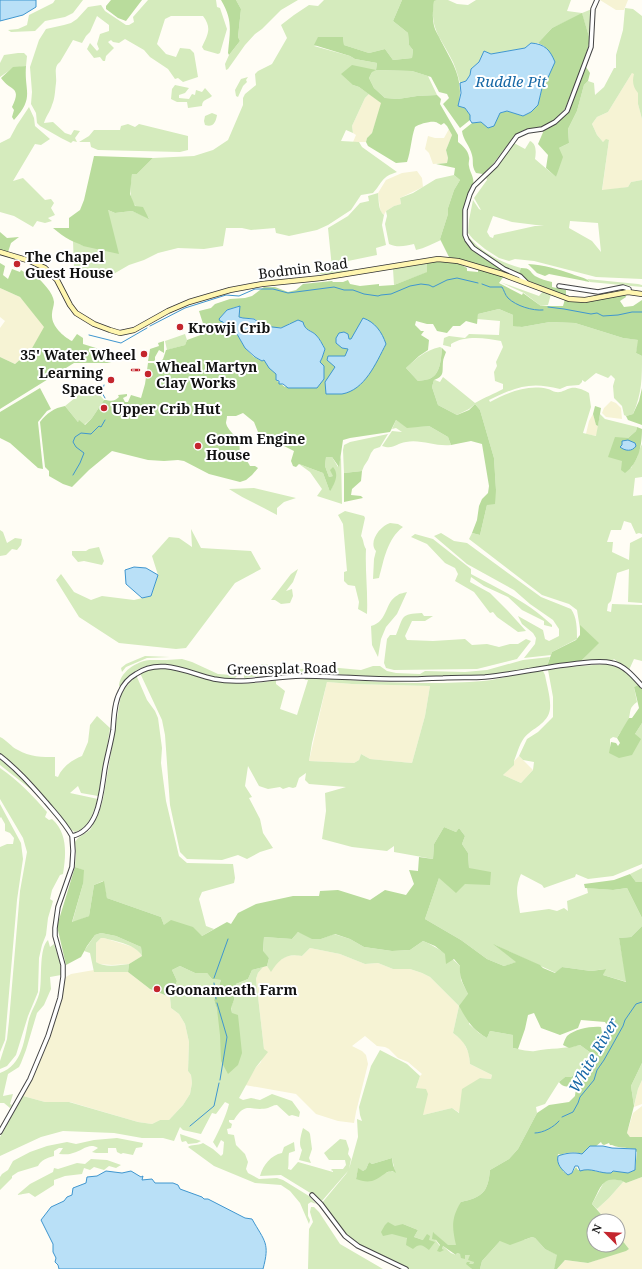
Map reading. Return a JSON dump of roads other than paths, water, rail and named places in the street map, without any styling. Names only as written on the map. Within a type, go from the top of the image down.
[{"type":"main road","name":"Bodmin Road","points":[[0,252],[30,261],[45,268],[57,280],[70,305],[76,313],[94,324],[120,333],[134,330],[168,311],[189,302],[230,290],[262,284],[321,278],[438,259],[458,261],[526,282],[559,295],[574,299],[585,300],[629,292],[642,294]]},
{"type":"street","points":[[526,282],[520,276],[504,269],[473,248],[465,235],[465,210],[474,186],[496,165],[517,136],[528,131],[542,129],[556,122],[567,111],[592,47],[594,9],[597,0]]},
{"type":"street","points":[[559,286],[598,292],[623,288],[629,289],[629,292]]},
{"type":"street","name":"Greensplat Road","points":[[72,836],[78,835],[90,825],[100,798],[105,766],[111,742],[116,702],[120,692],[126,682],[135,674],[152,666],[184,670],[215,679],[232,680],[259,680],[300,676],[360,679],[412,679],[484,677],[560,666],[606,662],[614,663],[622,667],[642,686]]},
{"type":"street","points":[[0,756],[19,772],[56,812],[72,836],[73,851],[72,867],[58,907],[55,924],[55,936],[61,956],[63,973],[60,998],[48,1036],[30,1079],[0,1132]]},
{"type":"street","points":[[312,1195],[345,1236],[354,1243],[388,1262],[406,1269]]},
{"type":"water","points":[[0,0],[36,0],[36,7],[23,15],[0,21]]},
{"type":"water","name":"Ruddle Pit","points":[[531,43],[546,48],[555,62],[542,88],[538,105],[531,112],[523,116],[507,111],[500,113],[494,126],[488,128],[481,122],[472,123],[470,120],[470,115],[465,108],[458,106],[461,93],[460,83],[466,81],[470,75],[471,69],[479,62],[484,51],[491,54],[525,48]]},
{"type":"water","points":[[240,306],[239,317],[254,319],[264,326],[281,328],[298,320],[303,322],[307,329],[316,335],[325,349],[320,362],[324,366],[324,379],[317,388],[288,388],[283,384],[279,384],[279,381],[276,380],[276,374],[269,368],[264,360],[262,361],[255,357],[245,348],[237,334],[224,326],[223,322],[219,319],[227,310]]},
{"type":"water","points":[[363,318],[378,328],[386,344],[369,375],[357,387],[342,394],[326,394],[325,382],[335,367],[327,360],[328,356],[345,356],[348,349],[342,348],[336,343],[336,338],[339,333],[344,332],[348,334],[349,339],[351,339]]},
{"type":"water","points":[[628,440],[635,443],[636,446],[633,449],[628,450],[620,447],[622,445],[622,441]]},
{"type":"water","points":[[134,567],[146,568],[158,575],[151,596],[142,598],[126,584],[125,570]]},
{"type":"water","points":[[590,1146],[636,1149],[635,1170],[628,1173],[613,1171],[611,1173],[607,1173],[588,1170],[580,1171],[578,1166],[575,1166],[572,1173],[568,1175],[559,1164],[558,1156],[570,1153],[582,1154]]},
{"type":"water","points":[[106,1171],[122,1173],[131,1171],[141,1177],[143,1176],[142,1180],[152,1179],[155,1183],[173,1183],[178,1185],[180,1189],[204,1199],[208,1199],[245,1218],[252,1219],[265,1243],[266,1253],[263,1269],[59,1269],[55,1262],[56,1258],[53,1252],[53,1244],[41,1220],[51,1207],[64,1201],[67,1197],[72,1195],[73,1188],[86,1183],[87,1177],[97,1176]]},
{"type":"waterway","points":[[150,326],[185,308],[226,295],[239,296],[255,289],[273,289],[288,293],[334,287],[378,296],[391,294],[410,286],[421,284],[433,287],[447,280],[457,278],[478,283]]},
{"type":"waterway","points":[[482,284],[490,287],[502,287],[507,297],[520,306],[530,309],[543,310]]},
{"type":"waterway","points":[[548,307],[591,314],[597,313],[603,316],[642,312]]},
{"type":"waterway","points":[[89,335],[121,343],[147,328]]},
{"type":"waterway","points":[[103,389],[104,385]]},
{"type":"waterway","points":[[95,388],[99,392]]},
{"type":"waterway","points":[[100,392],[101,391],[105,398]]},
{"type":"waterway","points":[[73,475],[84,453],[76,447],[73,442],[75,437],[81,433],[91,434],[99,426],[101,427],[105,420]]},
{"type":"waterway","points":[[214,978],[228,939]]},
{"type":"waterway","points":[[214,983],[216,999]]},
{"type":"waterway","name":"White River","points":[[562,1117],[573,1112],[580,1097],[594,1080],[597,1070],[604,1060],[625,1020],[636,1004],[642,1002]]},
{"type":"waterway","points":[[217,1003],[227,1037],[220,1080]]},
{"type":"waterway","points":[[190,1126],[214,1106],[219,1083]]},
{"type":"waterway","name":"White River","points":[[535,1133],[548,1129],[559,1121]]},
{"type":"railway","points":[[132,370],[139,370]]},
{"type":"place","name":"The Chapel Guest House","points":[[17,264]]},
{"type":"place","name":"Krowji Crib","points":[[180,327]]},
{"type":"place","name":"35' Water Wheel","points":[[144,354]]},
{"type":"place","name":"Wheal Martyn Clay Works","points":[[148,374]]},
{"type":"place","name":"Learning Space","points":[[111,380]]},
{"type":"place","name":"Upper Crib Hut","points":[[104,408]]},
{"type":"place","name":"Gomm Engine House","points":[[198,446]]},
{"type":"place","name":"Goonameath Farm","points":[[157,989]]}]
